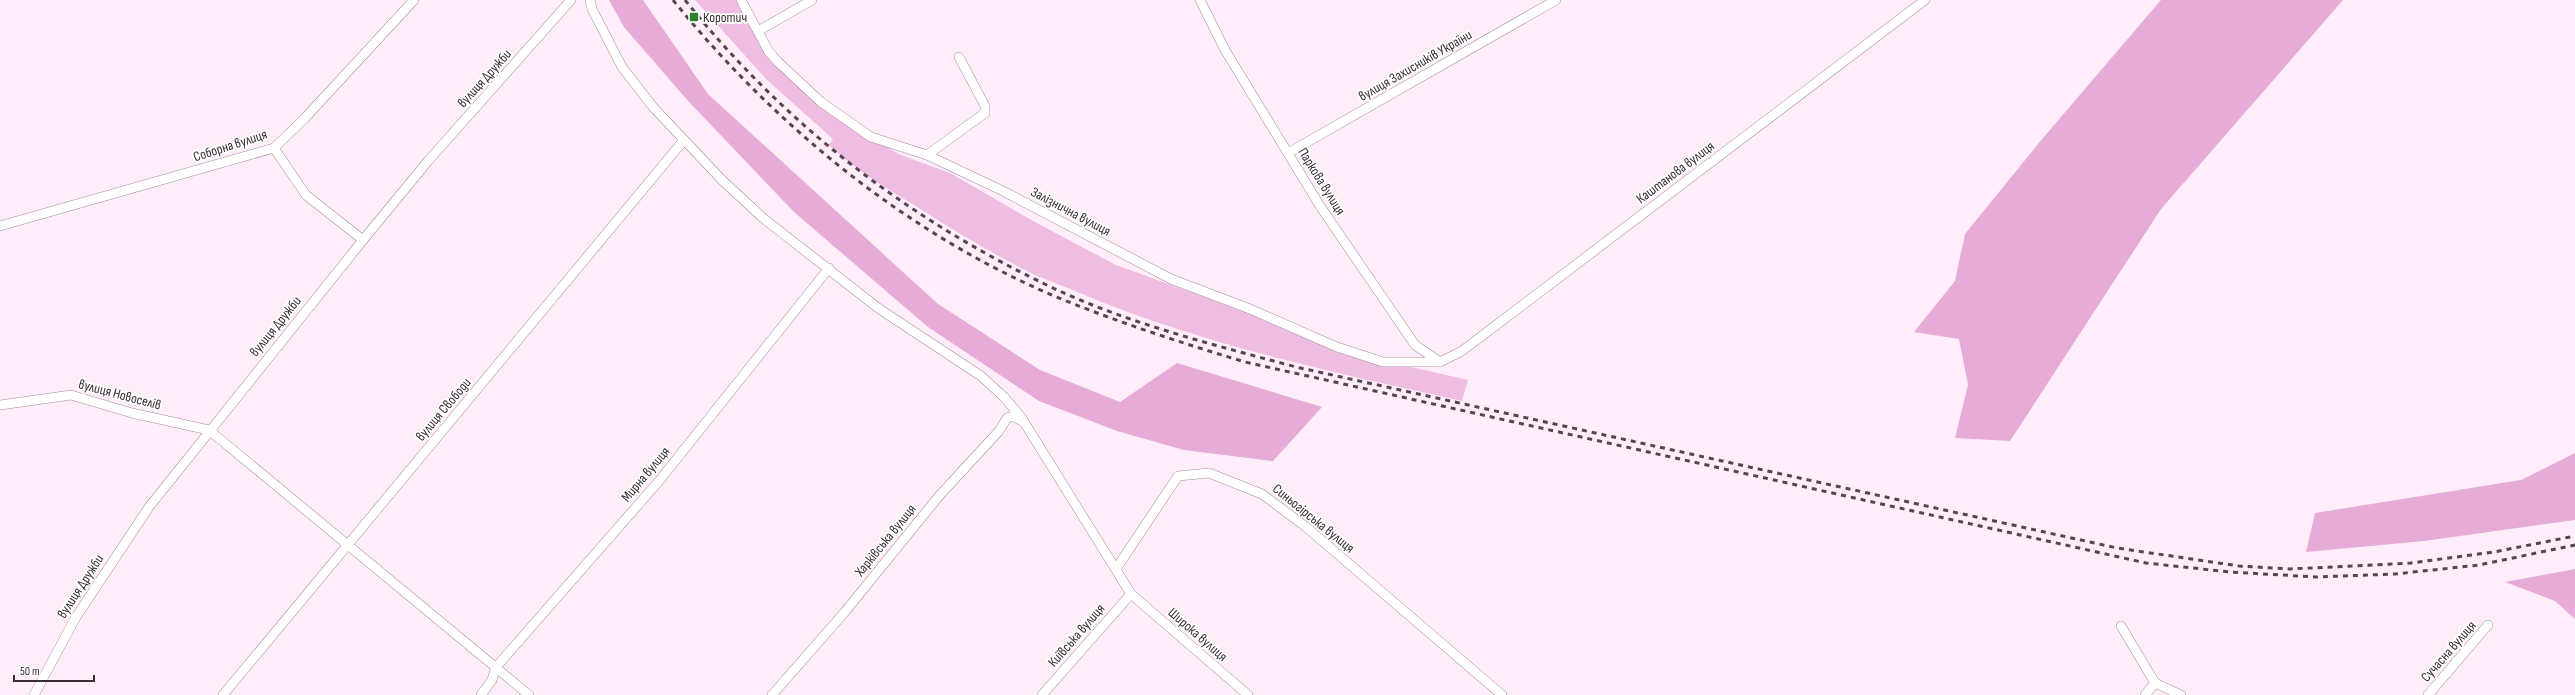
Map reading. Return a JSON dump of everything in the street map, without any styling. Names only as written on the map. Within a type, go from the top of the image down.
[{"type":"street","name":"Соборна вулиця","points":[[0,226],[274,148],[305,118],[414,0]]},
{"type":"street","name":"вулиця Дружби","points":[[34,695],[76,616],[148,507],[428,161],[571,0]]},
{"type":"street","name":"Широка вулиця","points":[[590,0],[592,9],[622,67],[652,107],[763,218],[829,268],[878,308],[981,376],[1004,397],[1025,423],[1130,594],[1248,695]]},
{"type":"street","name":"Залізнична вулиця","points":[[741,0],[769,52],[778,62],[843,119],[871,137],[927,155],[1004,191],[1171,280],[1250,309],[1337,347],[1383,362],[1440,362]]},
{"type":"street","points":[[758,31],[812,0]]},
{"type":"street","name":"Паркова вулиця","points":[[1200,0],[1225,50],[1324,212],[1415,345],[1440,362]]},
{"type":"street","name":"вулиця Захисників України","points":[[1288,153],[1556,0]]},
{"type":"street","name":"Каштанова вулиця","points":[[1440,362],[1462,351],[1925,0]]},
{"type":"street","points":[[927,155],[984,113],[985,106],[958,57]]},
{"type":"street","name":"вулиця Свободи","points":[[223,695],[684,140]]},
{"type":"street","points":[[274,148],[306,195],[363,240]]},
{"type":"street","name":"Мирна вулиця","points":[[481,695],[492,680],[496,668],[659,481],[829,268]]},
{"type":"street","name":"вулиця Новоселів","points":[[0,405],[71,395],[132,413],[209,430]]},
{"type":"street","name":"Харківська вулиця","points":[[772,695],[844,613],[939,496],[999,431],[1007,418],[1013,416],[1025,423]]},
{"type":"street","points":[[209,430],[529,695]]},
{"type":"street","name":"Синьогірська вулиця","points":[[1116,570],[1178,476],[1209,473],[1268,499],[1312,532],[1502,695]]},
{"type":"street","name":"Київська вулиця","points":[[1042,695],[1130,594]]},
{"type":"street","name":"Сучасна вулиця","points":[[2428,695],[2488,625]]},
{"type":"street","points":[[2121,626],[2155,683],[2181,695]]},
{"type":"street","points":[[2145,695],[2155,683]]},
{"type":"shaded area","points":[[609,0],[643,0],[708,94],[938,304],[1040,370],[1120,402],[1177,363],[1322,407],[1273,461],[1184,450],[1117,431],[1039,401],[928,327],[794,212],[689,102],[624,27]]},
{"type":"shaded area","points":[[695,0],[736,0],[759,38],[843,119],[898,154],[950,173],[1033,221],[1116,265],[1372,358],[1468,380],[1462,401],[1317,368],[1222,343],[1128,312],[1027,271],[987,250],[874,180],[850,163],[829,145],[833,139],[766,79]]},
{"type":"shaded area","points":[[2161,0],[2343,0],[2161,209],[2010,441],[1955,438],[1968,385],[1959,339],[1914,332],[1955,281],[1965,234],[2043,138]]},
{"type":"shaded area","points":[[2575,453],[2575,520],[2424,541],[2306,552],[2315,513],[2521,480]]},
{"type":"shaded area","points":[[2575,569],[2575,619],[2555,601],[2505,582]]},
{"type":"railway","points":[[673,0],[755,91],[800,133],[848,173],[897,209],[949,243],[1003,272],[1059,298],[1151,332],[1245,362],[2146,563],[2230,572],[2316,577],[2395,574],[2479,565],[2575,545]]},
{"type":"railway","points":[[685,0],[764,88],[807,128],[852,165],[900,200],[949,232],[1000,261],[1053,288],[1082,301],[1142,323],[1203,342],[1296,367],[2117,548],[2239,566],[2290,569],[2411,563],[2494,552],[2575,536]]},
{"type":"place","name":"Коротич","points":[[694,17]]}]
